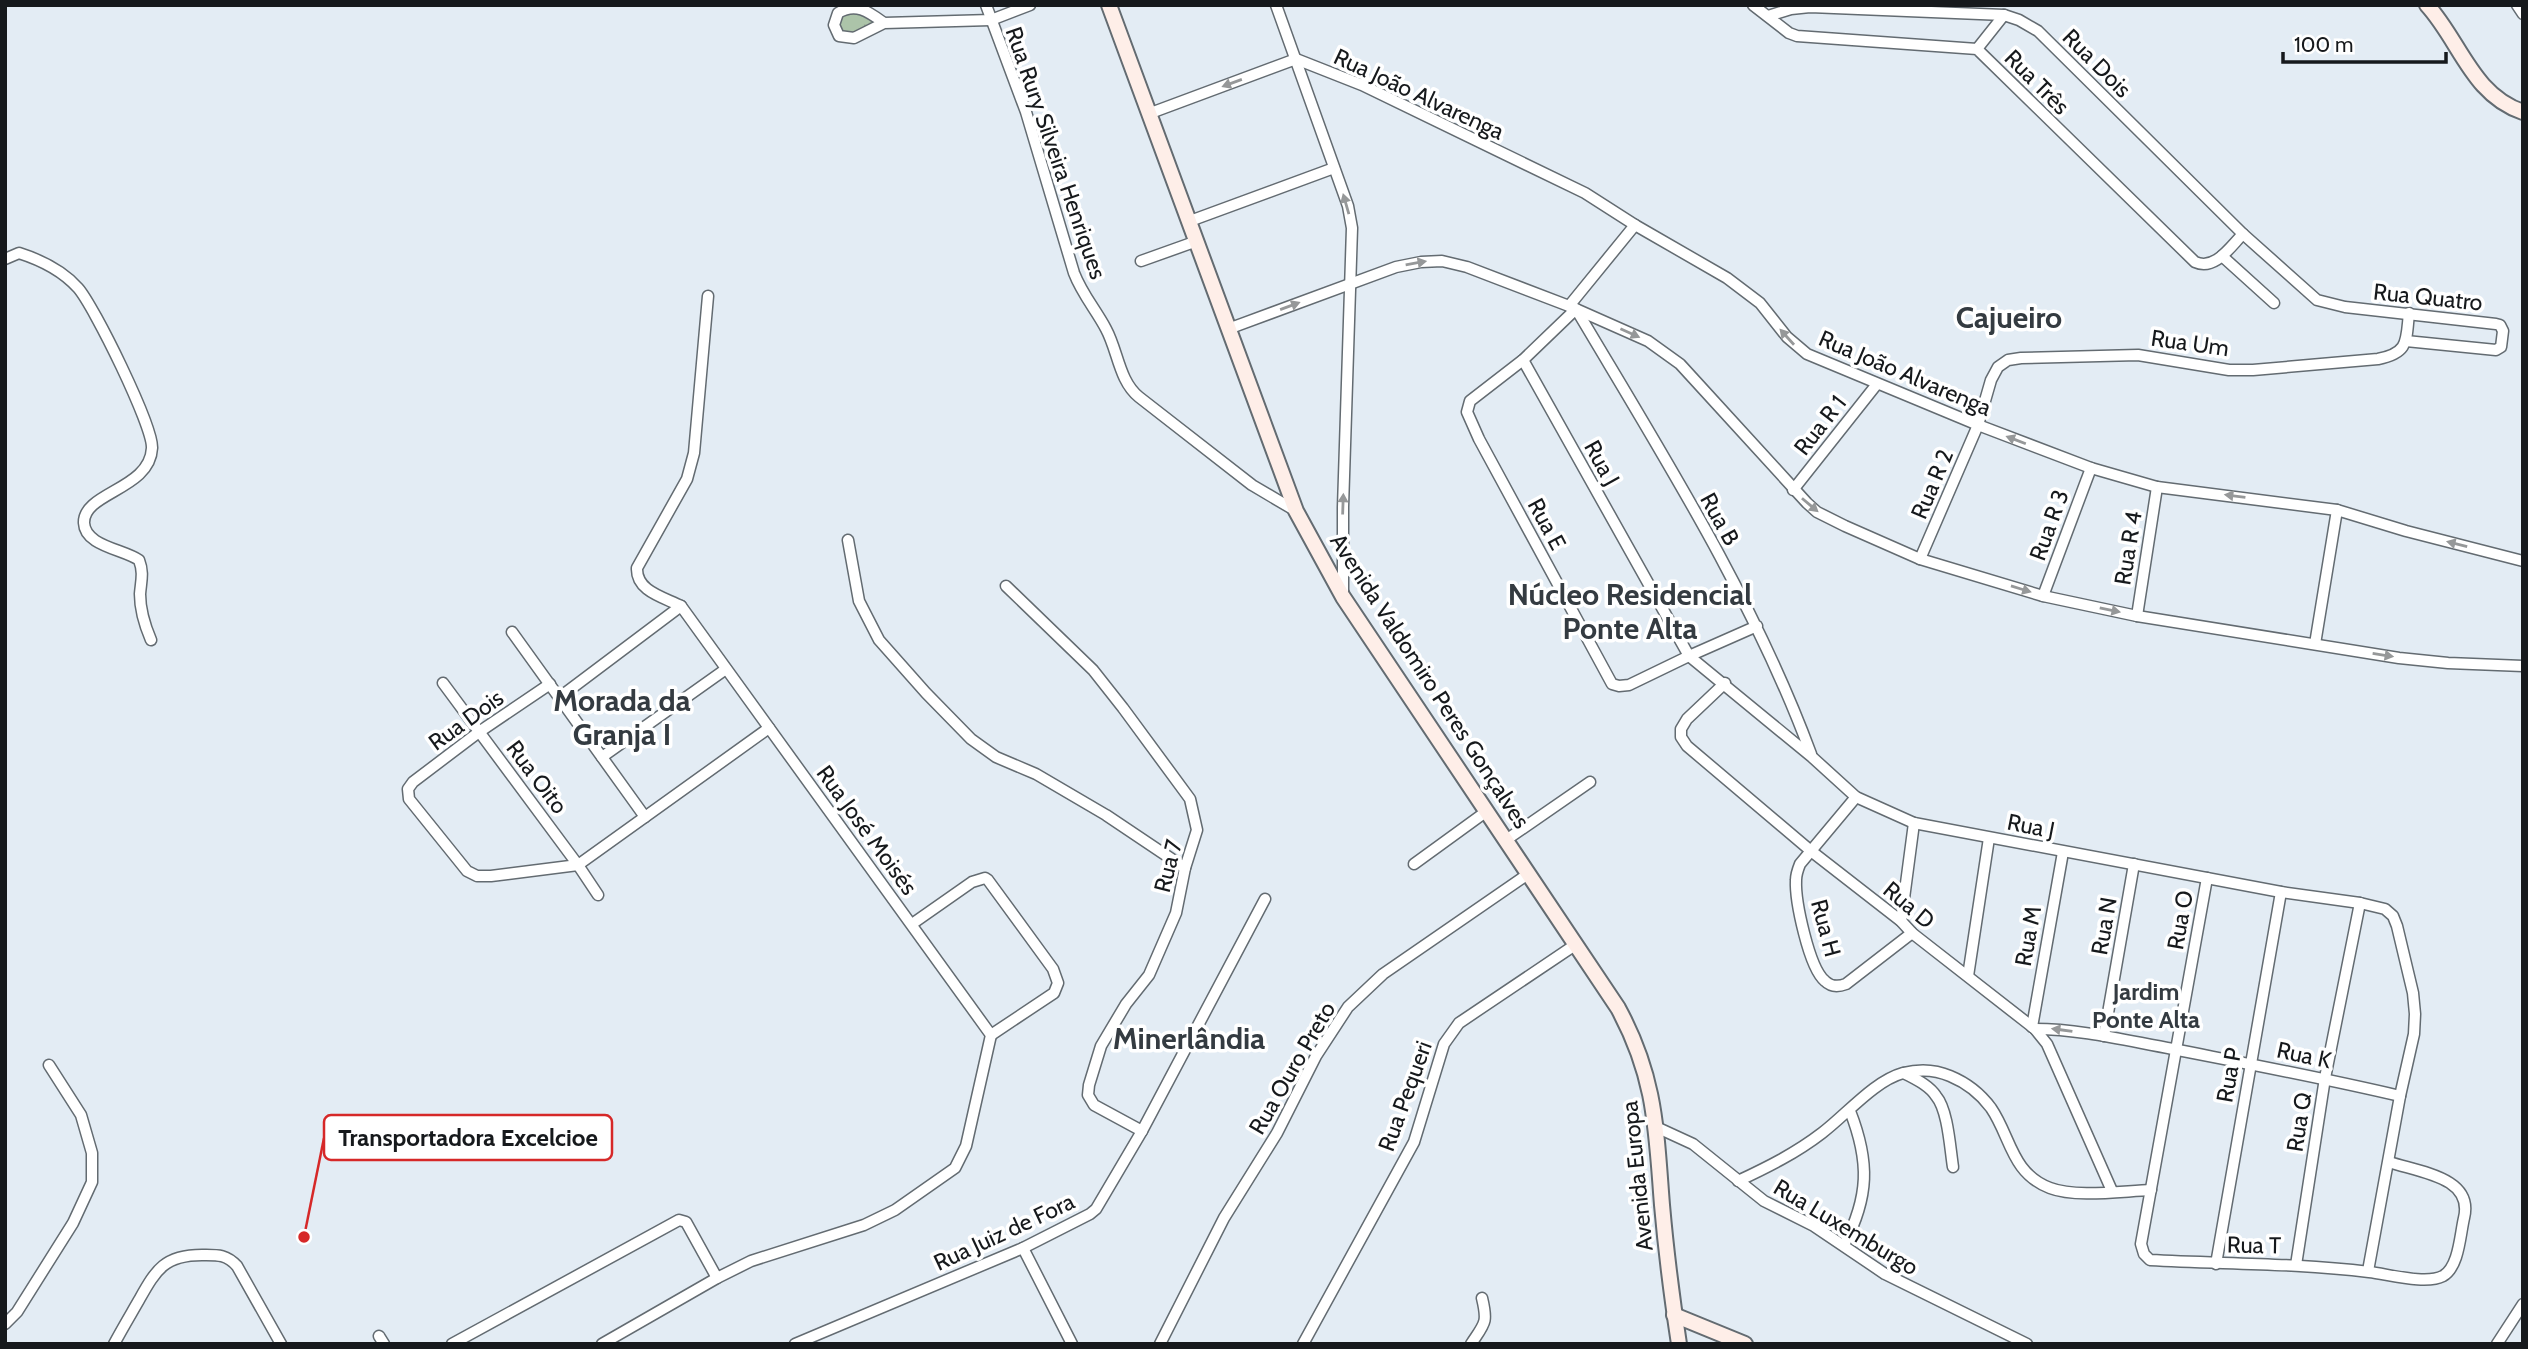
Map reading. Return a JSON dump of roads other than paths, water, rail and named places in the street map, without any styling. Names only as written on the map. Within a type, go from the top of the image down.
[{"type":"street","name":"Rua Rury Silveira Henriques","points":[[986,5],[1026,112],[1074,273],[1083,295],[1108,333],[1128,386],[1243,478],[1296,511]]},
{"type":"street","points":[[884,23],[866,10],[855,8],[838,13],[834,25],[836,33],[847,38],[858,36],[884,23],[991,20],[1030,5]]},
{"type":"street","name":"Avenida Valdomiro Peres Gonçalves","points":[[1110,5],[1296,511],[1343,597],[1618,1009]]},
{"type":"street","points":[[1276,5],[1348,206],[1352,228],[1343,597]]},
{"type":"street","name":"Rua Três","points":[[1753,5],[1788,33],[1797,36],[1977,49],[2195,262],[2209,265],[2222,256]]},
{"type":"street","points":[[2427,5],[2476,78],[2500,100],[2523,112]]},
{"type":"street","points":[[2517,5],[2523,14]]},
{"type":"street","name":"Rua Dois","points":[[1768,16],[1810,7],[2004,15],[2019,20],[2038,31],[2300,287],[2317,300],[2333,305]]},
{"type":"street","points":[[1977,49],[2004,15]]},
{"type":"street","points":[[1148,114],[1296,59]]},
{"type":"street","name":"Rua João Alvarenga","points":[[1296,59],[1362,85],[1585,193],[1727,278],[1760,303],[1787,337],[1807,354],[1877,384],[2091,468],[2157,487],[2337,510],[2523,561]]},
{"type":"street","points":[[1190,221],[1334,168]]},
{"type":"street","name":"Rua E","points":[[1635,225],[1573,308],[1523,360],[1475,396],[1470,401],[1467,412],[1609,680],[1619,687],[1629,685],[1757,626]]},
{"type":"street","points":[[2243,234],[2222,256],[2274,303]]},
{"type":"street","points":[[1141,261],[1197,241]]},
{"type":"street","points":[[5,258],[19,253],[41,260],[78,288],[94,312],[146,422],[152,449],[147,467],[135,479],[104,497],[90,509],[85,516],[84,526],[95,541],[139,560],[143,577],[140,595],[142,613],[151,640]]},
{"type":"street","points":[[1228,329],[1396,267],[1441,261],[1468,267],[1648,341],[1681,364],[1807,503],[1824,515],[1920,559],[2043,596],[2137,616],[2436,662],[2523,666]]},
{"type":"street","name":"Rua José Moisés","points":[[708,296],[694,453],[687,479],[637,568],[638,580],[641,585],[681,606],[991,1035]]},
{"type":"street","name":"Rua Quatro","points":[[2333,305],[2498,324],[2502,331],[2500,349],[2489,351],[2406,341]]},
{"type":"street","name":"Rua B","points":[[1573,308],[1663,456],[1757,626],[1791,699],[1812,757]]},
{"type":"street","points":[[2406,341],[2409,313]]},
{"type":"street","name":"Rua Um","points":[[1978,425],[1998,367],[2014,359],[2138,355],[2228,370],[2253,370],[2386,357],[2400,351],[2406,341]]},
{"type":"street","name":"Rua J","points":[[1523,360],[1689,656],[1725,683],[1856,797],[1914,823],[2281,892],[2360,903],[2385,909],[2393,916],[2413,993],[2414,1034],[2368,1272]]},
{"type":"street","name":"Rua R 1","points":[[1793,490],[1877,384]]},
{"type":"street","name":"Rua R 2","points":[[1920,559],[1978,425]]},
{"type":"street","name":"Rua R 3","points":[[2043,596],[2091,468]]},
{"type":"street","name":"Rua R 4","points":[[2137,616],[2157,487]]},
{"type":"street","points":[[2315,644],[2337,510]]},
{"type":"street","points":[[848,540],[859,601],[879,640],[971,739],[996,757],[1036,775],[1106,815],[1185,868]]},
{"type":"street","points":[[1324,563],[1343,556]]},
{"type":"street","name":"Rua 7","points":[[1006,586],[1093,670],[1190,799],[1197,831],[1185,868],[1176,913],[1149,975],[1126,1004],[1101,1046],[1088,1090],[1094,1105],[1142,1131]]},
{"type":"street","points":[[560,696],[681,606]]},
{"type":"street","points":[[512,632],[645,817]]},
{"type":"street","points":[[602,757],[726,669]]},
{"type":"street","name":"Rua Oito","points":[[443,683],[578,865],[597,895]]},
{"type":"street","name":"Rua D","points":[[1725,683],[1687,719],[1681,729],[1683,741],[1811,851],[2033,1028],[2048,1044],[2112,1191]]},
{"type":"street","name":"Rua Dois","points":[[550,684],[413,782],[408,789],[409,799],[467,871],[473,874],[491,876],[578,865]]},
{"type":"street","points":[[578,865],[769,727]]},
{"type":"street","points":[[1506,840],[1590,782]]},
{"type":"street","name":"Rua H","points":[[1856,797],[1800,864],[1796,876],[1796,890],[1807,943],[1823,980],[1834,986],[1846,984],[1912,933]]},
{"type":"street","points":[[1414,864],[1487,811]]},
{"type":"street","points":[[1901,922],[1914,823]]},
{"type":"street","points":[[1968,976],[1989,838]]},
{"type":"street","name":"Rua M","points":[[2033,1028],[2063,852]]},
{"type":"street","name":"Rua N","points":[[2104,1036],[2134,864]]},
{"type":"street","name":"Rua Ouro Preto","points":[[1160,1344],[1224,1218],[1277,1133],[1316,1056],[1348,1007],[1382,974],[1528,874]]},
{"type":"street","points":[[602,1344],[751,1261],[864,1225],[895,1210],[955,1168],[966,1146],[991,1035],[1054,993],[1058,983],[1054,969],[987,879],[981,878],[972,882],[912,924]]},
{"type":"street","name":"Rua O","points":[[2177,1050],[2207,878]]},
{"type":"street","name":"Rua P","points":[[2216,1264],[2281,892]]},
{"type":"street","name":"Rua Juiz de Fora","points":[[795,1344],[1023,1248],[1096,1209],[1142,1131],[1265,899]]},
{"type":"street","name":"Rua Q","points":[[2296,1265],[2325,1078],[2360,903]]},
{"type":"street","name":"Rua Pequeri","points":[[1303,1344],[1414,1142],[1444,1044],[1451,1032],[1469,1016],[1576,945]]},
{"type":"street","name":"Avenida Europa","points":[[1618,1009],[1644,1064],[1656,1127],[1679,1344]]},
{"type":"street","name":"Rua K","points":[[2033,1028],[2104,1036],[2325,1078],[2400,1096]]},
{"type":"street","name":"Rua T","points":[[2177,1050],[2141,1244],[2150,1261],[2296,1265],[2431,1280],[2445,1276],[2453,1266],[2467,1207],[2464,1195],[2454,1183],[2389,1162]]},
{"type":"street","points":[[5,1324],[17,1312],[73,1223],[92,1182],[92,1153],[81,1115],[49,1065]]},
{"type":"street","points":[[1738,1181],[1807,1144],[1879,1085],[1904,1073],[1923,1070],[1940,1071],[1966,1083],[1991,1109],[2019,1164],[2032,1178],[2049,1188],[2070,1192],[2151,1190]]},
{"type":"street","points":[[1904,1073],[1938,1097],[1953,1167]]},
{"type":"street","points":[[1844,1245],[1860,1210],[1864,1187],[1863,1157],[1858,1130],[1850,1111]]},
{"type":"street","name":"Rua Luxemburgo","points":[[1656,1127],[1693,1144],[1763,1201],[1802,1219],[1885,1274],[2027,1344]]},
{"type":"street","points":[[452,1344],[677,1220],[686,1222],[717,1278]]},
{"type":"street","points":[[1023,1248],[1072,1344]]},
{"type":"street","points":[[114,1344],[150,1279],[161,1266],[185,1255],[220,1255],[237,1266],[281,1344]]},
{"type":"street","points":[[1471,1344],[1484,1325],[1486,1316],[1482,1298]]},
{"type":"street","points":[[2497,1344],[2523,1304]]},
{"type":"street","points":[[1674,1315],[1745,1344]]},
{"type":"place","name":"Transportadora Excelcioe","points":[[304,1237]]},
{"type":"district","name":"Cajueiro","points":[[2009,317]]},
{"type":"district","name":"Núcleo Residencial Ponte Alta","points":[[1630,611]]},
{"type":"district","name":"Morada da Granja I","points":[[622,717]]},
{"type":"district","name":"Jardim Ponte Alta","points":[[2146,1005]]},
{"type":"district","name":"Minerlândia","points":[[1189,1038]]}]
